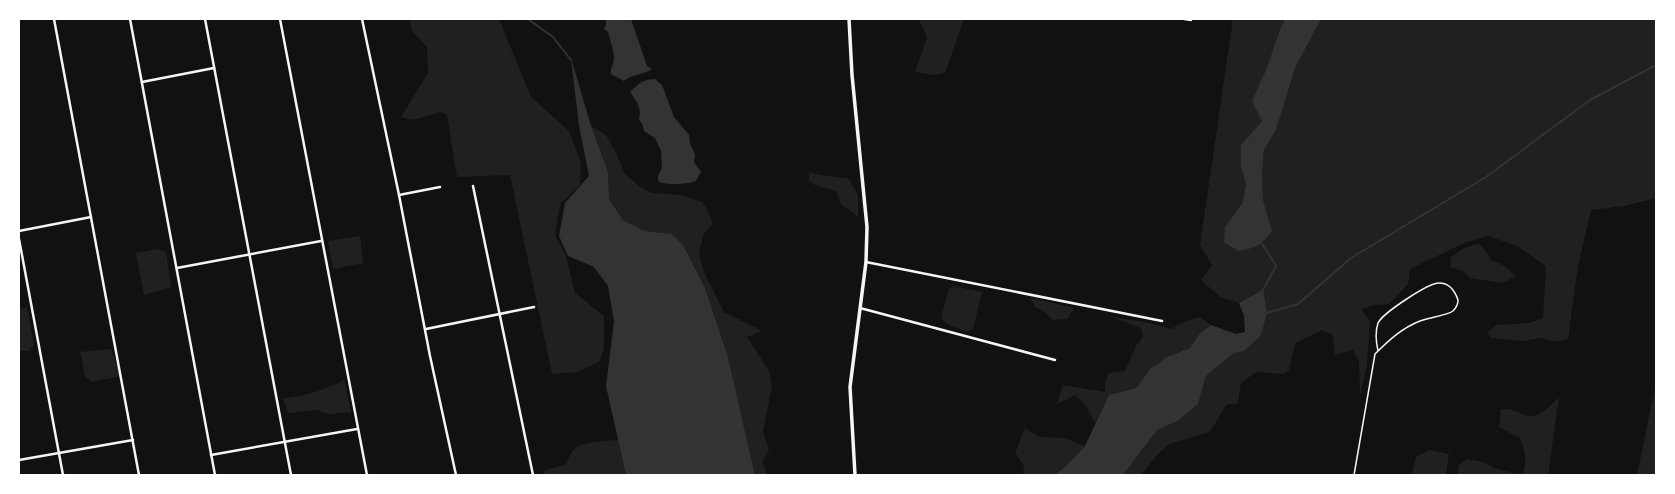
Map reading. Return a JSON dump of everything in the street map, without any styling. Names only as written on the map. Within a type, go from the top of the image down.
[{"type":"street","points":[[54,19],[139,475]]},
{"type":"street","points":[[130,19],[215,475]]},
{"type":"street","points":[[205,19],[291,475]]},
{"type":"street","points":[[280,19],[321,241],[367,475]]},
{"type":"street","points":[[362,19],[399,195],[442,415],[456,475]]},
{"type":"street","points":[[849,19],[852,75],[866,224],[866,262],[850,387],[855,475]]},
{"type":"street","points":[[1184,19],[1191,20]]},
{"type":"street","points":[[142,82],[214,68]]},
{"type":"street","points":[[473,186],[533,475]]},
{"type":"street","points":[[399,195],[440,187]]},
{"type":"street","points":[[19,231],[90,217]]},
{"type":"street","points":[[19,238],[63,475]]},
{"type":"street","points":[[176,268],[321,241]]},
{"type":"street","points":[[866,262],[1162,321]]},
{"type":"street","points":[[426,329],[534,307]]},
{"type":"street","points":[[860,308],[1055,360]]},
{"type":"street","points":[[211,456],[358,428]]},
{"type":"street","points":[[19,460],[133,440]]},
{"type":"lane","points":[[1354,475],[1375,354],[1378,351],[1394,335],[1405,328],[1421,320],[1453,311],[1458,300],[1453,288],[1439,283],[1430,286],[1390,309],[1378,323],[1376,337],[1378,351]]},
{"type":"shaded area","points":[[409,19],[499,19],[531,97],[569,131],[581,163],[580,185],[560,204],[555,235],[566,256],[575,293],[604,316],[604,349],[599,362],[578,372],[552,374],[510,175],[457,177],[447,115],[441,112],[413,120],[401,117],[428,73],[427,47],[412,31]]},
{"type":"shaded area","points":[[606,19],[631,19],[647,66],[652,69],[630,77],[624,81],[611,74],[614,55],[608,32],[604,29]]},
{"type":"shaded area","points":[[919,19],[964,19],[945,73],[934,75],[915,72],[927,38]]},
{"type":"shaded area","points":[[1233,19],[1285,19],[1266,70],[1262,121],[1241,145],[1241,167],[1246,185],[1242,204],[1237,213],[1272,231],[1263,200],[1262,175],[1264,150],[1276,130],[1295,68],[1321,19],[1656,19],[1656,198],[1624,206],[1591,210],[1578,266],[1568,339],[1559,342],[1539,338],[1523,341],[1490,338],[1488,332],[1497,325],[1529,323],[1543,318],[1546,266],[1517,246],[1488,236],[1464,243],[1410,269],[1408,284],[1389,304],[1374,305],[1362,309],[1370,322],[1367,365],[1360,395],[1359,361],[1353,350],[1335,355],[1333,335],[1322,330],[1295,343],[1289,370],[1283,374],[1256,372],[1241,383],[1238,403],[1226,405],[1210,432],[1169,444],[1157,455],[1141,475],[1123,475],[1157,430],[1178,421],[1198,404],[1206,376],[1234,353],[1244,350],[1254,296],[1239,303],[1220,297],[1201,280],[1212,265],[1200,245]]},
{"type":"shaded area","points":[[1285,19],[1321,19],[1295,68],[1276,130],[1264,150],[1262,175],[1263,200],[1272,231],[1257,246],[1238,251],[1224,242],[1225,227],[1242,204],[1246,185],[1241,167],[1241,145],[1262,121],[1252,101],[1266,70]]},
{"type":"shaded area","points":[[571,58],[591,126],[608,172],[609,199],[623,220],[645,231],[672,234],[683,245],[705,288],[728,357],[755,475],[626,475],[606,386],[614,321],[608,286],[594,267],[568,256],[559,236],[565,203],[589,176],[579,126]]},
{"type":"shaded area","points":[[655,79],[662,85],[674,117],[689,135],[690,144],[695,154],[694,162],[701,172],[696,181],[666,184],[658,181],[658,176],[662,168],[661,151],[655,138],[644,131],[642,123],[639,120],[640,112],[638,105],[630,92],[641,82]]},
{"type":"shaded area","points":[[591,126],[606,135],[625,174],[639,186],[652,193],[682,195],[702,202],[708,211],[713,224],[704,233],[699,252],[703,270],[724,312],[762,331],[747,337],[769,371],[772,386],[763,432],[769,449],[762,463],[768,475],[755,475],[728,357],[705,288],[683,245],[672,234],[645,231],[623,220],[609,199],[608,172]]},
{"type":"shaded area","points":[[809,173],[849,179],[858,195],[858,217],[841,204],[836,191],[815,185],[809,181]]},
{"type":"shaded area","points":[[360,236],[363,263],[333,269],[328,241]]},
{"type":"shaded area","points":[[1478,244],[1484,248],[1491,260],[1503,265],[1516,276],[1503,283],[1470,278],[1463,271],[1450,267],[1451,257],[1464,248]]},
{"type":"shaded area","points":[[158,249],[166,252],[171,287],[144,295],[136,253]]},
{"type":"shaded area","points":[[954,286],[982,292],[973,329],[967,332],[947,324],[941,318],[949,289]]},
{"type":"shaded area","points":[[1263,290],[1267,313],[1261,335],[1244,351],[1234,353],[1206,376],[1198,404],[1178,421],[1157,430],[1123,475],[1054,475],[1066,466],[1085,446],[1109,395],[1136,388],[1151,368],[1167,357],[1190,348],[1200,333],[1211,325],[1236,334],[1245,332],[1244,316],[1239,303]]},
{"type":"shaded area","points":[[1031,298],[1074,308],[1067,319],[1053,320],[1042,310],[1035,307]]},
{"type":"shaded area","points":[[27,308],[34,345],[28,351],[19,351],[19,309]]},
{"type":"shaded area","points":[[1108,316],[1149,323],[1171,329],[1184,322],[1199,317],[1211,325],[1200,333],[1190,348],[1167,357],[1151,368],[1136,388],[1109,395],[1095,423],[1086,405],[1075,395],[1057,404],[1063,385],[1105,392],[1105,383],[1109,373],[1125,371],[1136,346],[1143,337],[1141,328]]},
{"type":"shaded area","points":[[111,349],[121,376],[92,382],[84,375],[80,352]]},
{"type":"shaded area","points":[[344,380],[351,412],[329,414],[316,410],[288,413],[283,398],[290,398],[314,392]]},
{"type":"shaded area","points":[[1656,383],[1656,475],[1637,475]]},
{"type":"shaded area","points":[[1559,397],[1548,475],[1457,475],[1459,465],[1467,459],[1483,462],[1494,468],[1517,474],[1523,473],[1525,460],[1522,443],[1520,438],[1499,427],[1501,409],[1511,410],[1530,416],[1540,414]]},
{"type":"shaded area","points":[[1025,428],[1039,437],[1064,438],[1085,446],[1066,466],[1054,475],[1023,475],[1024,466],[1015,453]]},
{"type":"shaded area","points":[[618,440],[626,475],[543,475],[545,470],[565,465],[571,453],[581,445],[592,442]]},
{"type":"shaded area","points":[[1429,450],[1449,454],[1446,475],[1412,475],[1416,457]]},
{"type":"waterway","points":[[528,19],[553,37],[571,60]]},
{"type":"waterway","points":[[1265,315],[1267,313],[1298,304],[1351,258],[1486,177],[1590,100],[1656,65]]},
{"type":"waterway","points":[[1261,242],[1276,266],[1262,292]]}]
